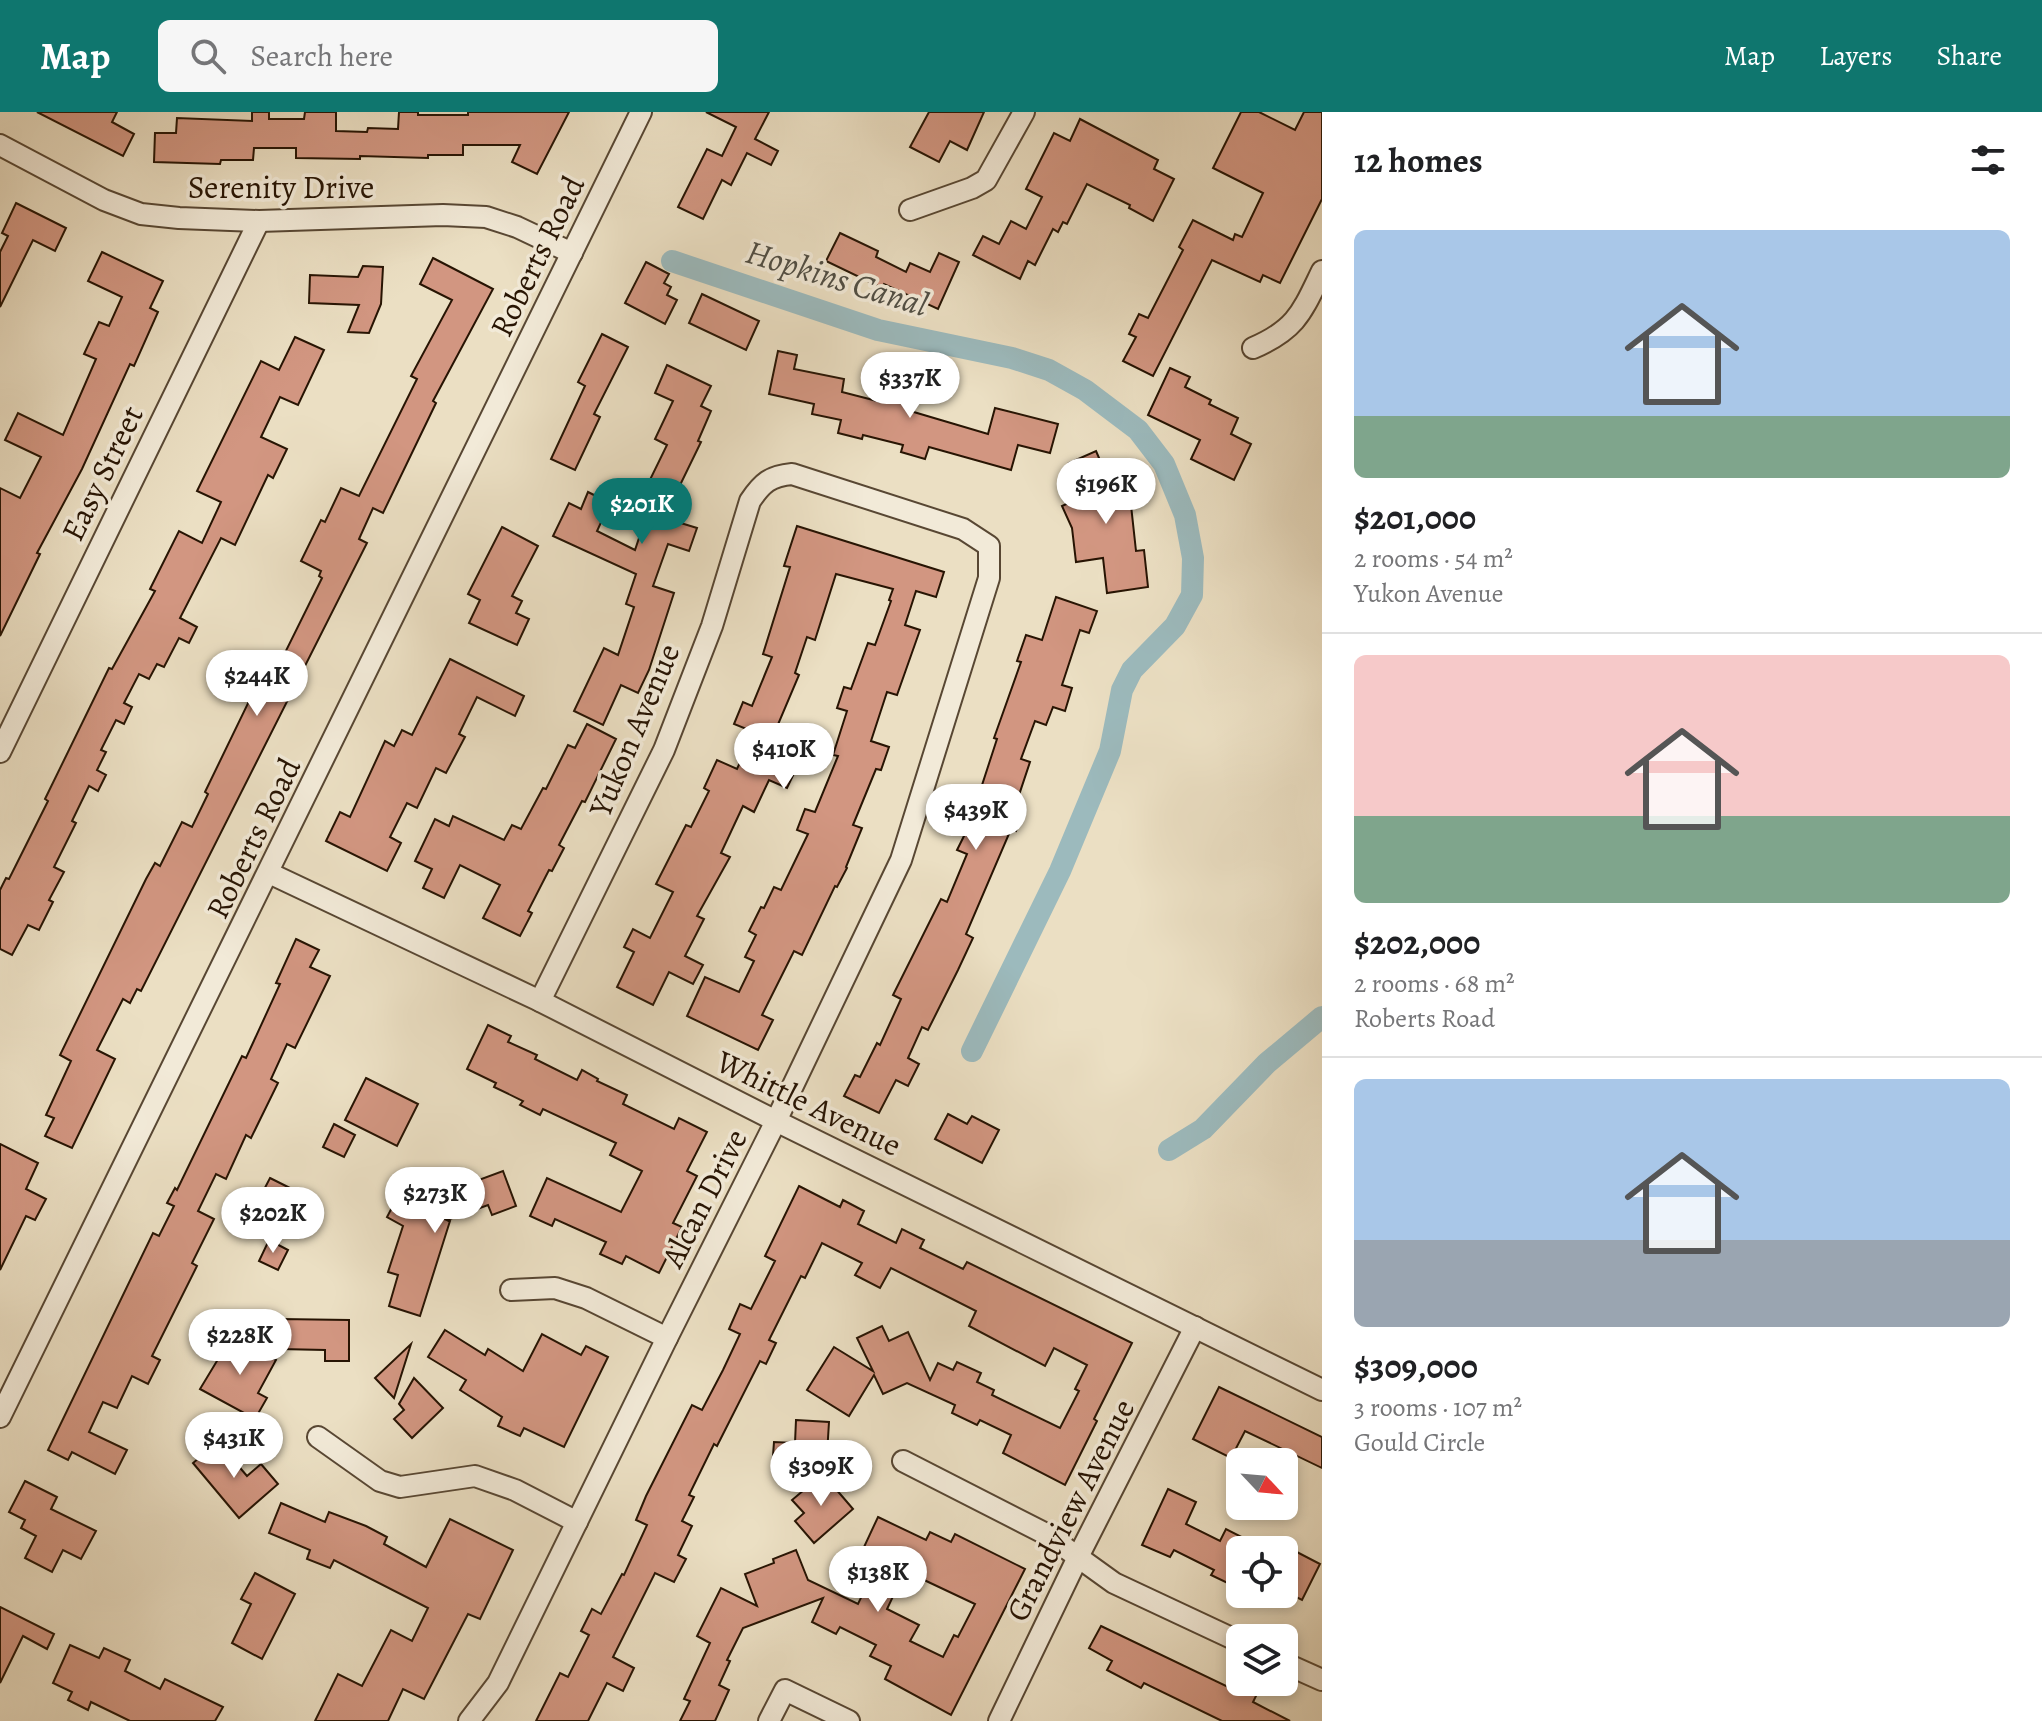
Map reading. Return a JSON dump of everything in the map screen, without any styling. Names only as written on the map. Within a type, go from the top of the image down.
[{"type":"street","name":"Roberts Road","points":[[0,1417],[641,112]]},
{"type":"street","points":[[910,210],[986,180],[1024,112]]},
{"type":"street","name":"Serenity Drive","points":[[0,145],[104,200],[141,214],[259,221],[443,215],[486,217],[517,227],[572,253]]},
{"type":"street","name":"Easy Street","points":[[0,752],[259,221]]},
{"type":"street","points":[[1253,348],[1291,327],[1322,271]]},
{"type":"street","name":"Yukon Avenue","points":[[540,1001],[664,750],[712,626],[750,501],[759,487],[769,478],[792,474],[963,529],[989,546]]},
{"type":"street","name":"Alcan Drive","points":[[469,1721],[498,1683],[776,1121],[901,860],[989,578],[989,546]]},
{"type":"street","name":"Whittle Avenue","points":[[269,873],[540,1001],[1322,1390]]},
{"type":"street","points":[[511,1290],[555,1288],[586,1298],[667,1338]]},
{"type":"street","name":"Grandview Avenue","points":[[999,1721],[1195,1327]]},
{"type":"street","points":[[318,1437],[356,1465],[390,1484],[400,1487],[475,1476],[515,1490],[577,1522]]},
{"type":"street","points":[[903,1461],[1046,1534],[1114,1583],[1226,1635]]},
{"type":"street","points":[[1298,1669],[1322,1680]]},
{"type":"street","points":[[769,1721],[785,1690],[849,1721]]},
{"type":"building","points":[[37,112],[117,112],[112,122],[134,134],[123,156]]},
{"type":"building","points":[[252,112],[269,112],[269,119],[304,119],[305,112],[336,112],[336,131],[367,132],[368,128],[398,129],[399,112],[468,115],[468,112],[569,112],[537,174],[512,162],[520,145],[463,145],[463,155],[428,155],[428,158],[360,156],[360,159],[296,158],[296,148],[254,148],[253,160],[221,160],[220,164],[154,162],[155,133],[176,133],[177,118],[252,121]]},
{"type":"building","points":[[706,112],[769,112],[755,139],[778,151],[771,165],[747,153],[731,185],[722,180],[703,219],[678,207],[707,149],[722,156],[736,127]]},
{"type":"building","points":[[929,112],[984,112],[967,150],[950,141],[939,162],[910,147]]},
{"type":"building","points":[[1241,112],[1259,112],[1295,130],[1304,112],[1322,112],[1322,199],[1280,283],[1263,275],[1260,282],[1212,260],[1153,376],[1123,361],[1136,337],[1129,334],[1139,314],[1148,318],[1183,250],[1179,247],[1193,220],[1233,240],[1235,234],[1242,237],[1263,193],[1213,168]]},
{"type":"building","points":[[1080,119],[1158,160],[1154,169],[1174,179],[1153,221],[1129,208],[1130,205],[1087,184],[1067,224],[1063,222],[1058,232],[1053,229],[1035,265],[1028,261],[1020,279],[973,255],[983,236],[999,244],[1011,221],[1026,229],[1042,197],[1026,189],[1054,133],[1070,141]]},
{"type":"building","points":[[16,203],[66,228],[55,251],[33,240],[0,307],[0,252],[8,236],[2,233]]},
{"type":"building","points":[[840,233],[878,251],[876,257],[906,272],[910,263],[930,272],[939,253],[959,262],[938,309],[884,284],[882,288],[826,261]]},
{"type":"building","points":[[102,252],[163,281],[150,308],[158,312],[134,366],[130,364],[82,469],[37,553],[40,554],[0,636],[0,488],[20,498],[41,457],[5,440],[18,413],[63,435],[96,359],[84,354],[99,322],[109,326],[122,297],[88,281]]},
{"type":"building","points":[[433,258],[493,289],[433,401],[436,403],[383,513],[373,508],[359,539],[367,543],[141,991],[137,989],[130,1003],[123,999],[97,1050],[115,1059],[72,1148],[45,1136],[54,1118],[46,1115],[71,1061],[60,1055],[146,879],[155,863],[160,866],[182,822],[192,827],[208,794],[205,792],[267,664],[277,669],[322,578],[319,576],[321,571],[301,561],[321,520],[325,522],[341,488],[359,496],[417,379],[411,376],[452,300],[420,284]]},
{"type":"building","points":[[646,262],[669,274],[664,283],[671,287],[667,295],[677,300],[665,324],[625,303]]},
{"type":"building","points":[[363,266],[383,267],[381,304],[369,333],[348,332],[359,305],[309,303],[310,275],[358,277]]},
{"type":"building","points":[[702,294],[759,321],[746,350],[689,323]]},
{"type":"building","points":[[602,334],[628,347],[594,414],[600,417],[575,470],[551,459],[585,386],[578,382]]},
{"type":"building","points":[[295,337],[324,350],[298,405],[280,397],[261,437],[287,449],[273,478],[268,475],[235,545],[221,538],[180,618],[197,627],[189,643],[179,638],[164,667],[157,664],[149,679],[139,674],[124,703],[132,707],[124,724],[116,720],[101,750],[106,752],[97,770],[106,775],[98,791],[89,786],[72,821],[76,823],[54,867],[64,872],[49,900],[53,902],[39,930],[28,925],[12,955],[0,949],[0,890],[6,878],[9,879],[48,801],[45,799],[109,668],[112,669],[155,591],[150,589],[179,531],[202,543],[221,502],[197,491],[261,361],[279,370]]},
{"type":"building","points":[[778,351],[797,355],[794,369],[844,379],[842,392],[881,402],[885,387],[911,394],[907,410],[988,434],[995,408],[1058,424],[1050,453],[1018,445],[1011,470],[929,447],[925,459],[901,452],[903,445],[863,435],[862,439],[838,433],[841,420],[812,414],[814,404],[769,394]]},
{"type":"building","points":[[667,365],[711,386],[701,406],[711,411],[698,441],[701,442],[664,518],[697,528],[689,551],[668,544],[653,586],[674,593],[649,670],[638,693],[621,685],[603,725],[574,711],[604,648],[618,655],[634,607],[626,604],[636,574],[553,536],[569,503],[581,509],[588,492],[610,503],[597,531],[635,550],[653,496],[644,492],[667,445],[655,439],[673,401],[655,393]]},
{"type":"building","points":[[1170,368],[1190,377],[1185,387],[1211,400],[1209,404],[1238,418],[1231,434],[1251,444],[1234,480],[1191,459],[1200,440],[1148,415]]},
{"type":"building","points":[[1096,451],[1108,479],[1120,474],[1130,496],[1136,551],[1144,550],[1148,587],[1107,593],[1103,558],[1076,562],[1072,528],[1062,506],[1084,496],[1069,463]]},
{"type":"building","points":[[797,526],[944,572],[936,597],[916,591],[905,625],[920,630],[897,695],[887,692],[871,741],[889,747],[881,770],[876,769],[853,825],[862,828],[847,868],[802,955],[794,951],[762,1015],[773,1020],[758,1050],[687,1016],[705,977],[739,992],[754,961],[745,957],[756,935],[749,931],[774,887],[781,890],[808,834],[797,830],[805,809],[815,812],[838,756],[833,755],[847,711],[837,708],[844,687],[851,689],[868,643],[875,645],[893,589],[836,574],[815,640],[807,637],[795,673],[799,675],[768,748],[799,763],[787,788],[769,780],[754,812],[743,806],[721,853],[730,857],[697,916],[704,919],[685,956],[703,965],[693,984],[669,972],[653,1005],[617,987],[634,952],[624,947],[633,929],[650,938],[673,892],[656,884],[686,825],[691,827],[709,791],[704,788],[717,760],[737,769],[754,732],[734,724],[743,702],[752,706],[772,657],[763,654],[790,567],[784,566]]},
{"type":"building","points":[[502,527],[538,546],[512,596],[522,601],[516,613],[529,619],[517,645],[469,623],[480,600],[468,594]]},
{"type":"building","points":[[1056,597],[1097,611],[1089,633],[1080,630],[1062,685],[1072,688],[1065,711],[1053,707],[1046,725],[1035,721],[1021,759],[1030,762],[1014,810],[1022,813],[1016,831],[1011,829],[966,934],[973,938],[958,970],[928,1030],[922,1027],[908,1058],[919,1064],[908,1086],[896,1080],[879,1113],[844,1096],[855,1075],[860,1077],[877,1043],[880,1045],[901,999],[893,995],[941,899],[947,902],[967,854],[957,850],[968,828],[997,739],[994,738],[1021,662],[1017,661],[1026,635],[1042,640]]},
{"type":"building","points":[[450,659],[524,696],[515,716],[477,697],[459,734],[465,737],[446,773],[436,768],[417,808],[407,803],[390,837],[401,843],[387,871],[326,841],[340,812],[350,817],[385,741],[394,746],[402,730],[412,735]]},
{"type":"building","points":[[587,724],[616,739],[585,802],[582,801],[559,845],[564,848],[528,911],[532,913],[520,936],[483,918],[500,885],[460,865],[444,898],[423,888],[432,869],[415,861],[435,819],[449,826],[453,816],[504,840],[512,825],[521,829],[568,745],[575,748]]},
{"type":"building","points":[[296,939],[319,950],[310,967],[330,976],[295,1048],[287,1044],[271,1079],[278,1083],[251,1138],[246,1135],[226,1179],[216,1174],[198,1211],[214,1219],[192,1263],[197,1266],[152,1356],[160,1360],[148,1384],[132,1376],[117,1408],[103,1402],[89,1432],[127,1450],[115,1474],[72,1452],[68,1460],[48,1450],[153,1233],[159,1236],[174,1206],[167,1203],[175,1188],[177,1190],[242,1056],[246,1058],[280,984],[276,983]]},
{"type":"building","points":[[488,1025],[511,1036],[508,1042],[537,1055],[535,1059],[577,1080],[582,1070],[627,1095],[623,1104],[674,1129],[679,1118],[707,1132],[687,1171],[697,1176],[673,1223],[682,1227],[659,1273],[626,1256],[622,1264],[600,1254],[606,1242],[555,1219],[552,1226],[530,1216],[547,1178],[621,1212],[642,1171],[610,1155],[616,1143],[543,1109],[540,1115],[520,1105],[523,1101],[494,1087],[496,1083],[467,1069]]},
{"type":"building","points":[[366,1078],[418,1104],[397,1146],[345,1120]]},
{"type":"building","points":[[948,1114],[967,1124],[972,1116],[999,1130],[982,1163],[935,1139]]},
{"type":"building","points":[[334,1124],[355,1135],[344,1157],[323,1147]]},
{"type":"building","points":[[0,1144],[38,1163],[26,1189],[46,1199],[35,1220],[26,1216],[0,1270]]},
{"type":"building","points":[[503,1171],[516,1206],[492,1215],[488,1205],[447,1220],[438,1195]]},
{"type":"building","points":[[270,1178],[298,1192],[286,1217],[257,1203]]},
{"type":"building","points":[[799,1186],[840,1207],[843,1200],[864,1211],[858,1224],[896,1243],[902,1229],[924,1240],[920,1248],[963,1269],[967,1262],[1132,1343],[1094,1419],[1097,1421],[1065,1485],[1003,1453],[1011,1435],[980,1420],[977,1425],[952,1413],[955,1405],[907,1383],[883,1394],[874,1375],[849,1416],[807,1390],[834,1347],[873,1371],[857,1338],[882,1326],[889,1341],[908,1332],[930,1380],[938,1363],[953,1370],[957,1362],[981,1373],[977,1382],[994,1390],[992,1395],[1060,1428],[1079,1391],[1075,1389],[1087,1365],[1054,1348],[1045,1366],[969,1326],[976,1311],[891,1268],[880,1288],[855,1275],[862,1263],[822,1243],[805,1278],[801,1276],[769,1340],[776,1343],[766,1364],[760,1361],[689,1495],[694,1497],[682,1521],[692,1526],[678,1555],[686,1559],[674,1582],[655,1573],[613,1657],[634,1668],[623,1691],[607,1683],[588,1721],[536,1721],[560,1673],[568,1677],[589,1635],[581,1631],[592,1609],[601,1614],[624,1575],[647,1525],[636,1520],[646,1496],[692,1405],[702,1410],[723,1370],[740,1334],[729,1329],[740,1304],[751,1309],[775,1261],[765,1256]]},
{"type":"building","points":[[399,1194],[450,1221],[420,1316],[389,1306],[398,1275],[388,1272],[403,1226],[387,1217]]},
{"type":"building","points":[[269,1240],[288,1250],[278,1270],[259,1261]]},
{"type":"building","points":[[280,1319],[349,1320],[349,1361],[325,1361],[325,1350],[280,1349]]},
{"type":"building","points":[[445,1330],[485,1355],[488,1349],[523,1371],[542,1334],[581,1355],[586,1346],[608,1357],[564,1447],[524,1428],[520,1436],[498,1426],[502,1417],[460,1390],[466,1380],[428,1357]]},
{"type":"building","points":[[232,1336],[276,1360],[258,1393],[267,1398],[255,1419],[200,1389]]},
{"type":"building","points":[[411,1344],[394,1398],[375,1378]]},
{"type":"building","points":[[414,1378],[443,1408],[412,1438],[394,1419],[404,1410],[399,1404]]},
{"type":"building","points":[[1219,1387],[1322,1437],[1322,1468],[1298,1456],[1298,1448],[1280,1448],[1245,1431],[1236,1448],[1226,1448],[1226,1456],[1193,1439]]},
{"type":"building","points":[[796,1420],[829,1422],[826,1471],[772,1469],[774,1442],[795,1443]]},
{"type":"building","points":[[218,1442],[247,1476],[261,1464],[278,1484],[239,1518],[193,1463]]},
{"type":"building","points":[[823,1474],[853,1509],[814,1543],[795,1521],[804,1513],[792,1500]]},
{"type":"building","points":[[25,1481],[57,1497],[51,1509],[96,1531],[81,1559],[63,1550],[52,1572],[25,1558],[36,1536],[21,1528],[25,1520],[9,1512]]},
{"type":"building","points":[[1168,1489],[1196,1502],[1186,1524],[1220,1541],[1226,1529],[1240,1536],[1226,1536],[1226,1582],[1211,1575],[1214,1570],[1174,1550],[1170,1557],[1142,1545]]},
{"type":"building","points":[[281,1503],[325,1522],[329,1512],[366,1526],[387,1537],[384,1544],[426,1567],[450,1519],[513,1550],[480,1619],[468,1614],[424,1699],[403,1689],[388,1721],[315,1721],[338,1674],[362,1686],[391,1630],[412,1641],[428,1608],[334,1560],[330,1568],[307,1559],[310,1550],[269,1533]]},
{"type":"building","points":[[878,1517],[926,1540],[930,1532],[951,1542],[955,1534],[1025,1569],[951,1715],[885,1679],[891,1666],[870,1656],[876,1645],[840,1627],[836,1634],[812,1622],[823,1598],[743,1628],[719,1685],[729,1690],[715,1721],[680,1721],[690,1701],[684,1699],[710,1643],[697,1636],[721,1588],[757,1606],[745,1574],[796,1550],[808,1580],[858,1604],[881,1556],[864,1547]],"holes":[[[905,1571],[975,1604],[958,1637],[954,1635],[943,1657],[910,1641],[919,1625],[887,1609]]]},
{"type":"building","points":[[1298,1553],[1320,1564],[1302,1600],[1298,1598]]},
{"type":"building","points":[[255,1573],[295,1594],[262,1659],[232,1643],[251,1604],[241,1599]]},
{"type":"building","points":[[0,1607],[54,1634],[47,1649],[23,1636],[0,1683]]},
{"type":"building","points":[[1101,1626],[1226,1686],[1226,1696],[1256,1696],[1253,1702],[1290,1721],[1222,1721],[1144,1683],[1141,1688],[1107,1670],[1112,1661],[1089,1648]]},
{"type":"building","points":[[70,1645],[99,1658],[104,1648],[130,1660],[125,1671],[160,1689],[165,1679],[223,1707],[215,1721],[130,1721],[91,1702],[88,1710],[68,1700],[72,1692],[53,1683]]},
{"type":"waterway","name":"Hopkins Canal","points":[[672,261],[878,330],[1012,358],[1049,370],[1085,390],[1138,430],[1164,464],[1185,515],[1193,558],[1192,595],[1175,626],[1132,670],[1122,690],[1110,751],[1060,871],[972,1051]]},
{"type":"waterway","name":"Hopkins Canal","points":[[1169,1150],[1203,1129],[1267,1063],[1322,1017]]}]
